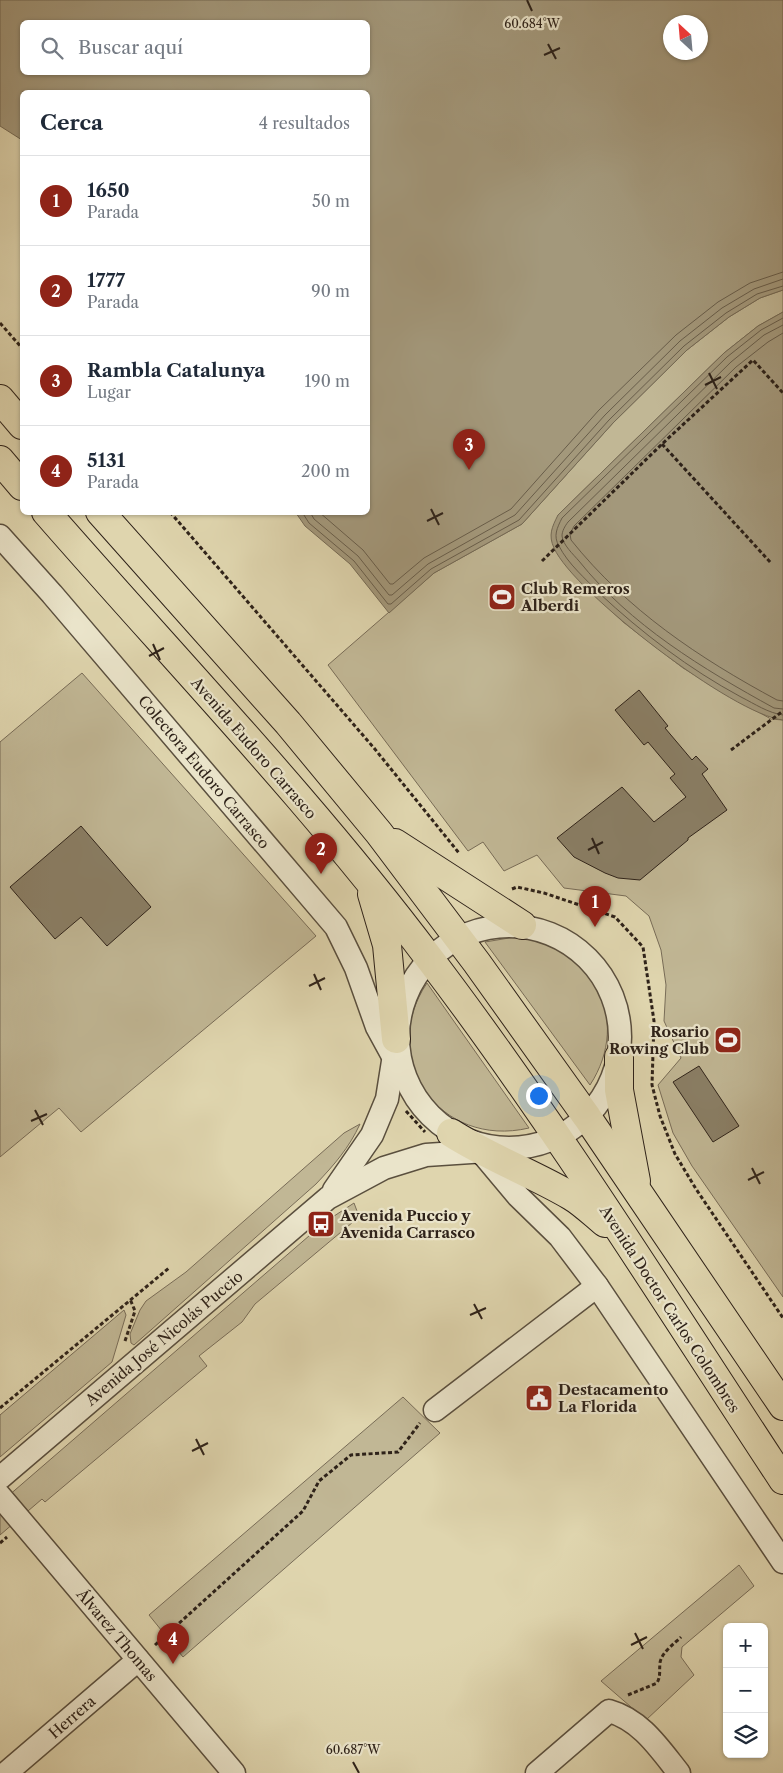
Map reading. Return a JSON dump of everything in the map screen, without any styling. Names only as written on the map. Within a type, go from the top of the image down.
[{"type":"main road","points":[[0,399],[20,423]]},
{"type":"main road","points":[[0,460],[20,484]]},
{"type":"main road","name":"Avenida Eudoro Carrasco","points":[[49,515],[258,749],[368,881],[429,958],[558,1137]]},
{"type":"main road","points":[[103,515],[288,723],[380,833],[587,1117],[783,1406]]},
{"type":"main road","points":[[380,833],[522,925]]},
{"type":"main road","points":[[368,881],[387,944],[391,1042]]},
{"type":"main road","points":[[619,1057],[619,1090],[638,1193]]},
{"type":"main road","points":[[440,1135],[538,1178],[573,1197],[623,1238]]},
{"type":"main road","name":"Avenida Doctor Carlos Colombres","points":[[558,1137],[783,1480]]},
{"type":"street","name":"Colectora Eudoro Carrasco","points":[[0,536],[52,594],[336,927],[391,1042],[396,1104]]},
{"type":"street","name":"Avenida José Nicolás Puccio","points":[[0,1478],[328,1198],[384,1168],[426,1155],[480,1152],[533,1146],[558,1137],[587,1117],[607,1089],[619,1057],[620,1027],[616,1004],[599,970],[571,944],[551,933],[522,925],[489,926],[457,937],[429,958],[404,995],[391,1042],[396,1104],[328,1198]]},
{"type":"street","points":[[391,1042],[403,1076],[440,1135],[481,1145],[507,1148]]},
{"type":"street","points":[[480,1152],[518,1196],[560,1237],[597,1286],[783,1562]]},
{"type":"street","points":[[435,1410],[597,1286]]},
{"type":"street","name":"Álvarez Thomas","points":[[0,1496],[234,1773]]},
{"type":"street","name":"Herrera","points":[[6,1773],[138,1660]]},
{"type":"street","points":[[537,1773],[609,1711],[624,1716],[647,1734],[679,1773]]},
{"type":"path","points":[[0,323],[20,346]]},
{"type":"path","points":[[542,561],[662,444],[753,360],[783,393]]},
{"type":"path","points":[[662,444],[771,563]]},
{"type":"path","points":[[731,750],[783,711]]},
{"type":"path","points":[[396,1104],[440,1135]]},
{"type":"path","points":[[0,1408],[130,1298],[169,1268]]},
{"type":"path","points":[[120,1376],[124,1345],[135,1311],[130,1298]]},
{"type":"path","points":[[138,1660],[303,1511],[319,1480],[351,1455],[398,1452],[415,1426],[435,1410]]},
{"type":"path","points":[[609,1711],[626,1696],[658,1684],[662,1675],[660,1662],[665,1652],[681,1637]]},
{"type":"shaded area","name":"Club Remeros Alberdi","points":[[783,290],[783,312],[758,326],[724,353],[558,515],[580,581],[623,622],[683,668],[771,719],[783,720],[783,1297],[692,1166],[673,1133],[658,1085],[681,1058],[664,1021],[666,985],[661,950],[649,916],[626,896],[564,888],[537,855],[504,871],[483,842],[468,851],[328,665],[434,573],[522,524],[613,423],[687,350],[729,317],[760,298]]},
{"type":"shaded area","points":[[82,673],[316,936],[81,1132],[59,1108],[0,1157],[0,742]]},
{"type":"shaded area","points":[[515,937],[542,942],[565,953],[584,969],[598,988],[605,1010],[607,1035],[602,1060],[590,1085],[485,942]]},
{"type":"shaded area","points":[[427,983],[529,1128],[497,1131],[468,1125],[444,1111],[426,1092],[413,1068],[409,1041],[413,1012]]},
{"type":"shaded area","points":[[360,1124],[341,1156],[316,1184],[134,1345],[131,1343],[130,1334],[146,1301],[186,1272],[344,1133]]},
{"type":"shaded area","points":[[354,1203],[357,1211],[353,1222],[255,1304],[242,1322],[199,1356],[207,1366],[45,1502],[42,1499],[0,1535],[0,1503],[317,1229],[320,1231],[327,1225],[325,1222]]},
{"type":"shaded area","points":[[124,1310],[126,1315],[112,1362],[0,1457],[0,1415]]},
{"type":"shaded area","points":[[403,1397],[440,1433],[183,1657],[149,1615]]},
{"type":"shaded area","points":[[739,1565],[754,1586],[682,1647],[681,1657],[694,1675],[646,1720],[601,1681]]},
{"type":"water","points":[[0,0],[783,0],[783,290],[760,298],[729,317],[687,350],[613,423],[522,524],[434,573],[389,613],[350,564],[305,526],[297,515],[370,515],[370,90],[20,90],[20,139],[0,126]]},
{"type":"water","points":[[783,312],[783,720],[760,713],[729,697],[694,675],[622,621],[591,593],[568,568],[554,548],[551,535],[558,515],[724,353],[758,326]]},
{"type":"building","points":[[639,690],[668,726],[665,728],[692,760],[696,756],[708,769],[702,774],[727,810],[688,838],[688,840],[640,880],[618,878],[605,873],[574,857],[557,838],[622,787],[654,822],[686,797],[670,778],[675,774],[648,742],[644,745],[615,710]]},
{"type":"building","points":[[81,826],[151,907],[107,946],[81,917],[55,939],[10,887]]},
{"type":"building","points":[[699,1066],[739,1126],[713,1142],[673,1082]]},
{"type":"place","name":"Rambla Catalunya","points":[[469,470]]},
{"type":"place","name":"Club Remeros Alberdi","points":[[502,597]]},
{"type":"place","name":"1777","points":[[321,874]]},
{"type":"place","name":"1650","points":[[595,927]]},
{"type":"place","name":"Rosario Rowing Club","points":[[728,1040]]},
{"type":"place","name":"Avenida Puccio y Avenida Carrasco","points":[[321,1224]]},
{"type":"place","name":"Destacamento La Florida","points":[[539,1398]]},
{"type":"place","name":"5131","points":[[173,1664]]}]
